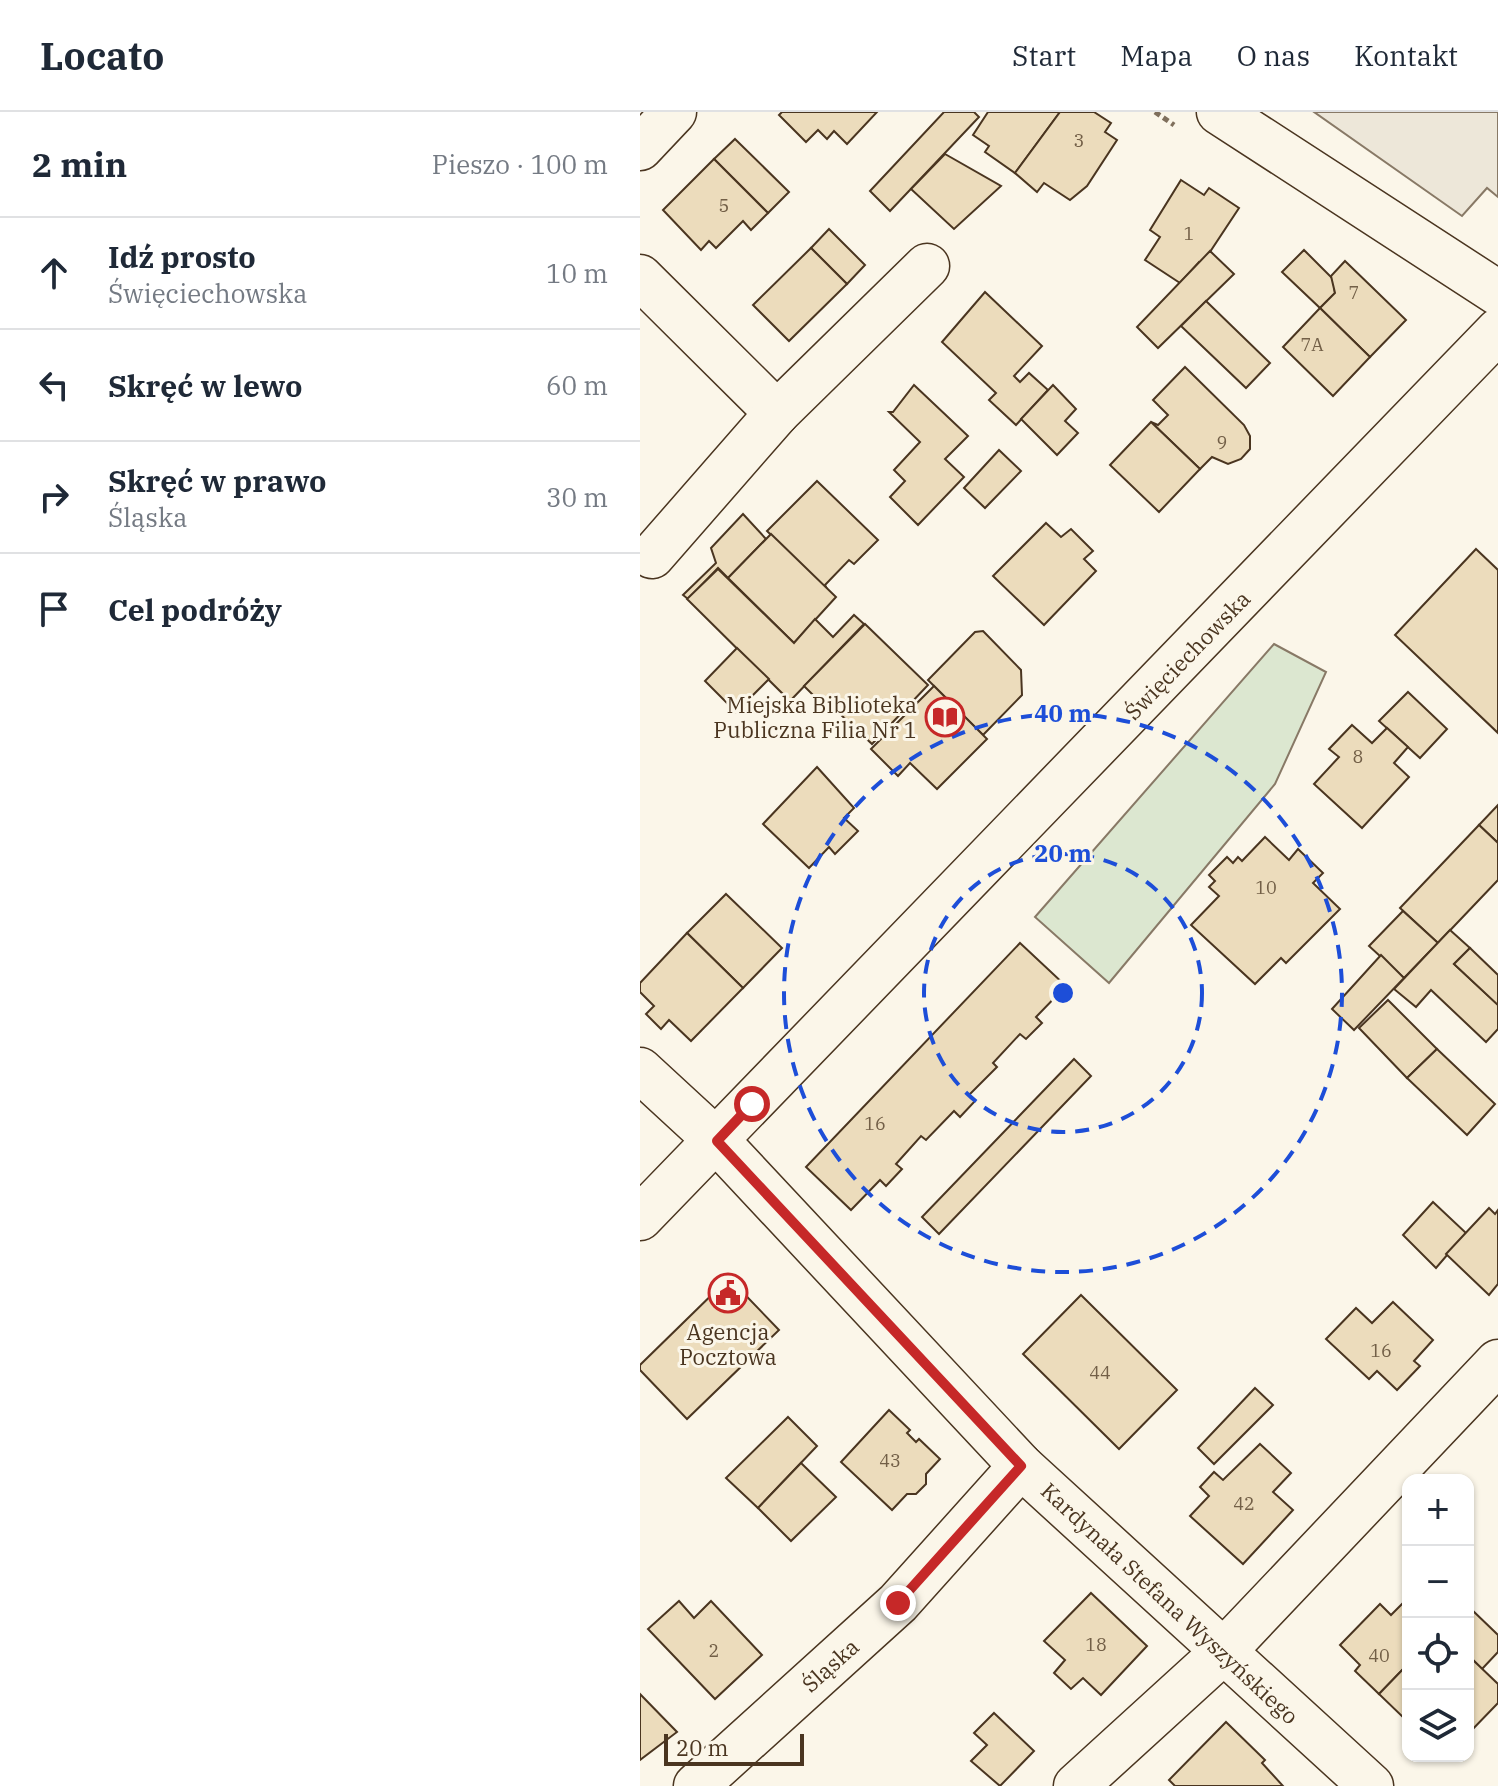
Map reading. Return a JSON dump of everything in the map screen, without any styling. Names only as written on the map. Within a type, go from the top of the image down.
[{"type":"street","points":[[640,148],[674,112]]},
{"type":"street","points":[[1219,112],[1498,293]]},
{"type":"street","points":[[652,556],[777,413],[927,266]]},
{"type":"street","points":[[640,277],[777,413]]},
{"type":"street","name":"Święciechowska","points":[[640,1218],[1498,331]]},
{"type":"street","name":"Kardynała Stefana Wyszyńskiego","points":[[640,1070],[717,1141],[1021,1466],[1371,1786]]},
{"type":"street","points":[[1076,1786],[1222,1653],[1498,1362]]},
{"type":"street","name":"Śląska","points":[[696,1786],[898,1603],[1021,1466]]},
{"type":"green space","points":[[1274,644],[1326,672],[1275,784],[1109,983],[1035,917]]},
{"type":"shaded area","points":[[1314,112],[1498,112],[1498,197],[1487,188],[1462,216]]},
{"type":"building","points":[[782,112],[877,112],[847,144],[834,131],[827,139],[818,130],[806,142],[779,115]]},
{"type":"building","points":[[944,112],[974,112],[979,117],[890,211],[870,191]]},
{"type":"building","points":[[988,112],[1060,112],[1015,173],[985,152],[989,146],[973,135]]},
{"type":"building","points":[[1060,112],[1094,112],[1111,123],[1105,132],[1117,140],[1087,186],[1070,200],[1044,183],[1037,192],[1015,173]]},
{"type":"building","points":[[735,139],[789,192],[768,213],[714,159]]},
{"type":"building","points":[[945,154],[1001,186],[954,229],[911,189]]},
{"type":"building","points":[[714,159],[768,213],[751,230],[743,221],[716,248],[709,241],[701,250],[663,210]]},
{"type":"building","points":[[1181,180],[1204,195],[1209,188],[1239,208],[1202,264],[1199,262],[1180,283],[1145,260],[1160,237],[1150,230]]},
{"type":"building","points":[[829,229],[865,265],[847,284],[811,248]]},
{"type":"building","points":[[811,248],[847,284],[789,341],[753,305]]},
{"type":"building","points":[[1304,250],[1333,279],[1335,293],[1320,308],[1282,272]]},
{"type":"building","points":[[1210,251],[1234,274],[1158,348],[1137,327]]},
{"type":"building","points":[[1345,261],[1406,320],[1370,357],[1320,308],[1335,293],[1331,276]]},
{"type":"building","points":[[985,292],[1042,346],[1014,376],[1020,382],[1029,373],[1048,390],[1016,425],[989,400],[996,393],[942,342]]},
{"type":"building","points":[[1206,301],[1270,363],[1246,388],[1181,326]]},
{"type":"building","points":[[1320,308],[1370,357],[1333,396],[1283,347]]},
{"type":"building","points":[[1185,367],[1244,425],[1250,436],[1250,449],[1241,459],[1228,464],[1212,457],[1200,469],[1151,422],[1158,425],[1168,415],[1153,400]]},
{"type":"building","points":[[914,385],[968,436],[945,459],[964,477],[918,525],[890,497],[905,481],[894,470],[920,442],[889,412],[893,412]]},
{"type":"building","points":[[1053,385],[1076,409],[1065,421],[1078,433],[1057,455],[1021,419]]},
{"type":"building","points":[[1151,422],[1200,469],[1159,512],[1110,465]]},
{"type":"building","points":[[999,450],[1021,471],[985,508],[964,488]]},
{"type":"building","points":[[817,481],[878,540],[854,564],[849,560],[825,585],[828,591],[767,531]]},
{"type":"building","points":[[743,514],[766,539],[728,578],[718,568],[688,599],[683,595],[716,563],[711,548]]},
{"type":"building","points":[[1046,523],[1061,537],[1071,529],[1093,551],[1084,559],[1096,571],[1044,625],[993,576]]},
{"type":"building","points":[[771,534],[836,597],[794,643],[728,578]]},
{"type":"building","points":[[1476,549],[1498,570],[1498,733],[1395,635]]},
{"type":"building","points":[[718,569],[794,643],[815,619],[833,637],[854,615],[864,624],[790,701],[687,599]]},
{"type":"building","points":[[865,624],[928,685],[872,744],[821,696],[818,700],[804,686]]},
{"type":"building","points":[[983,631],[1021,670],[1022,695],[983,735],[928,680],[975,632]]},
{"type":"building","points":[[737,648],[769,679],[736,712],[705,681]]},
{"type":"building","points":[[934,686],[987,739],[937,789],[910,763],[898,776],[871,749]]},
{"type":"building","points":[[1408,692],[1447,729],[1420,758],[1379,721]]},
{"type":"building","points":[[1352,725],[1372,743],[1387,728],[1408,747],[1394,763],[1409,777],[1362,828],[1314,784],[1339,757],[1329,749]]},
{"type":"building","points":[[817,767],[854,808],[844,818],[858,831],[835,854],[829,847],[809,868],[763,824]]},
{"type":"building","points":[[1498,805],[1498,843],[1479,825]]},
{"type":"building","points":[[1479,825],[1498,843],[1498,880],[1438,943],[1400,908]]},
{"type":"building","points":[[1265,837],[1289,860],[1298,849],[1323,873],[1313,883],[1340,909],[1286,963],[1281,958],[1255,984],[1191,925],[1219,896],[1209,887],[1215,881],[1209,875],[1227,857],[1233,863],[1238,857],[1242,861]]},
{"type":"building","points":[[726,894],[782,948],[743,988],[687,933]]},
{"type":"building","points":[[1403,911],[1438,943],[1404,978],[1369,946]]},
{"type":"building","points":[[1450,930],[1470,948],[1454,964],[1498,1005],[1498,1029],[1486,1042],[1431,990],[1416,1007],[1394,989]]},
{"type":"building","points":[[687,933],[743,988],[691,1041],[669,1020],[661,1029],[646,1014],[654,1006],[640,992],[640,983]]},
{"type":"building","points":[[1020,943],[1066,986],[1036,1017],[1042,1023],[1026,1039],[1020,1034],[993,1063],[997,1067],[969,1095],[975,1101],[960,1117],[954,1111],[926,1140],[921,1136],[896,1164],[902,1169],[886,1186],[880,1180],[851,1210],[806,1167]]},
{"type":"building","points":[[1470,948],[1498,975],[1498,1005],[1454,964]]},
{"type":"building","points":[[1381,955],[1404,978],[1354,1030],[1332,1009]]},
{"type":"building","points":[[1388,1000],[1437,1049],[1407,1078],[1359,1028]]},
{"type":"building","points":[[1437,1049],[1495,1104],[1467,1135],[1407,1078]]},
{"type":"building","points":[[1074,1059],[1091,1076],[939,1234],[922,1217]]},
{"type":"building","points":[[1433,1202],[1466,1233],[1436,1268],[1403,1235]]},
{"type":"building","points":[[1489,1208],[1495,1214],[1498,1210],[1498,1284],[1489,1295],[1446,1254]]},
{"type":"building","points":[[729,1278],[779,1330],[687,1419],[640,1370],[640,1365]]},
{"type":"building","points":[[1081,1295],[1177,1390],[1119,1449],[1023,1354]]},
{"type":"building","points":[[1393,1302],[1433,1340],[1414,1361],[1420,1366],[1397,1390],[1377,1371],[1369,1379],[1326,1339],[1356,1308],[1372,1323]]},
{"type":"building","points":[[1255,1388],[1273,1405],[1214,1464],[1198,1448]]},
{"type":"building","points":[[889,1410],[910,1430],[907,1433],[916,1442],[919,1439],[940,1459],[926,1474],[926,1484],[916,1494],[907,1494],[892,1510],[841,1462]]},
{"type":"building","points":[[788,1417],[817,1446],[758,1508],[726,1478]]},
{"type":"building","points":[[1260,1444],[1291,1473],[1273,1492],[1293,1510],[1243,1564],[1190,1516],[1209,1496],[1200,1487],[1214,1472],[1223,1480]]},
{"type":"building","points":[[801,1463],[836,1497],[791,1541],[758,1508]]},
{"type":"building","points":[[1091,1593],[1147,1646],[1101,1695],[1083,1678],[1071,1689],[1054,1673],[1065,1660],[1044,1641]]},
{"type":"building","points":[[679,1601],[694,1618],[711,1601],[762,1655],[715,1699],[648,1629]]},
{"type":"building","points":[[1380,1604],[1391,1615],[1402,1604],[1402,1670],[1379,1694],[1355,1671],[1360,1665],[1340,1645]]},
{"type":"building","points":[[1474,1612],[1498,1635],[1498,1652],[1482,1669],[1474,1661]]},
{"type":"building","points":[[1474,1661],[1498,1684],[1498,1703],[1474,1728]]},
{"type":"building","points":[[1402,1670],[1402,1716],[1379,1694]]},
{"type":"building","points":[[640,1694],[677,1732],[640,1760]]},
{"type":"building","points":[[994,1713],[1034,1751],[1000,1786],[971,1761],[987,1745],[974,1733]]},
{"type":"building","points":[[1226,1722],[1265,1760],[1262,1763],[1283,1786],[1175,1786],[1169,1780]]},
{"type":"place","name":"Miejska Biblioteka Publiczna Filia Nr 1","points":[[945,717]]},
{"type":"place","name":"Agencja Pocztowa","points":[[728,1293]]},
{"type":"route","points":[[752,1104],[717,1141],[1021,1466],[898,1603]]}]
